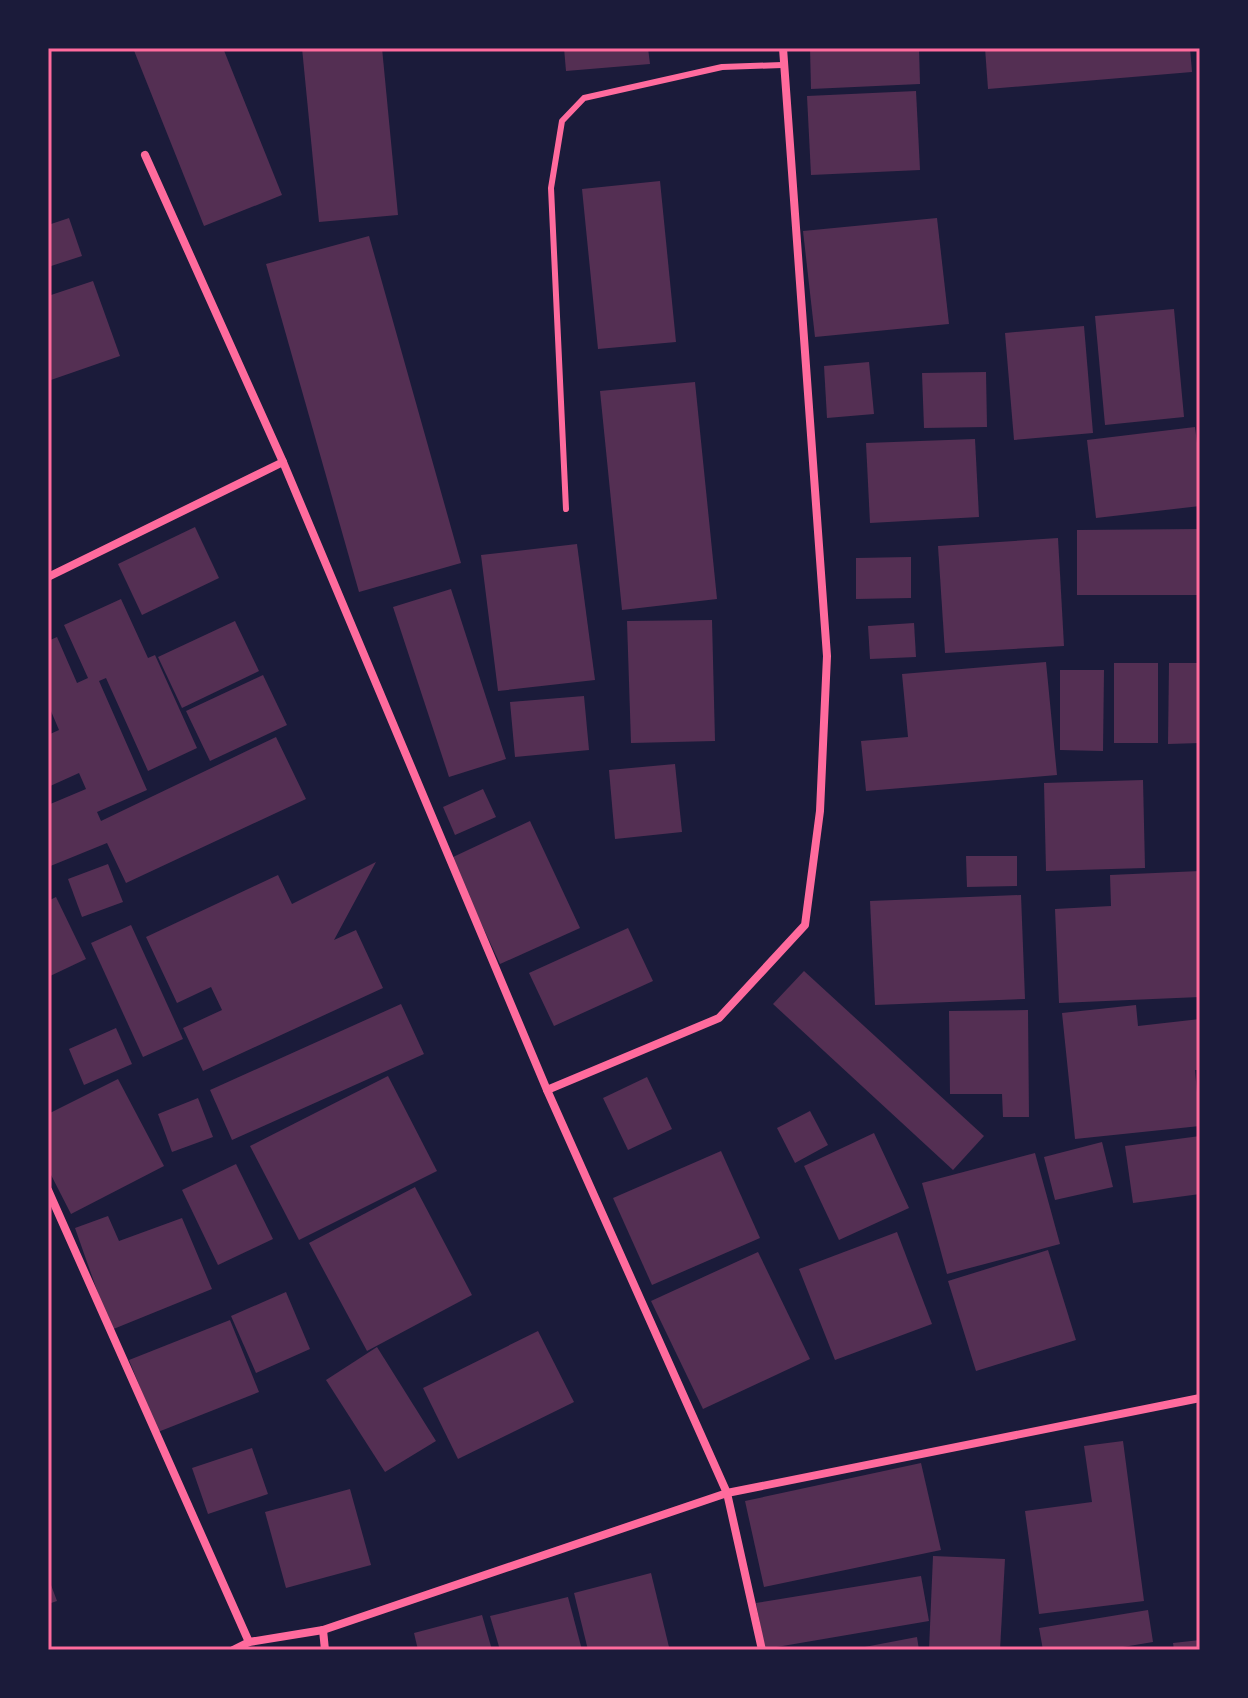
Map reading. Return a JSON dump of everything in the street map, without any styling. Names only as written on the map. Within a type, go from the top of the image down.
[{"type":"street","points":[[547,1090],[719,1018],[805,925],[820,811],[827,656],[783,48]]},
{"type":"street","points":[[145,155],[283,462],[547,1090],[727,1493],[762,1650]]},
{"type":"street","points":[[48,577],[283,462]]},
{"type":"street","points":[[48,1190],[249,1642]]},
{"type":"street","points":[[233,1650],[249,1642],[323,1630],[727,1493],[1200,1398]]},
{"type":"street","points":[[323,1630],[325,1650]]},
{"type":"lane","points":[[566,509],[551,188],[562,121],[584,98],[722,67],[782,65]]},
{"type":"building","points":[[133,48],[223,48],[282,195],[204,226]]},
{"type":"building","points":[[302,48],[382,48],[398,215],[319,222]]},
{"type":"building","points":[[564,48],[648,48],[650,64],[566,71]]},
{"type":"building","points":[[810,48],[919,48],[920,84],[811,89]]},
{"type":"building","points":[[985,48],[1190,48],[1192,72],[988,89]]},
{"type":"building","points":[[916,91],[920,170],[811,175],[807,96]]},
{"type":"building","points":[[660,181],[676,342],[598,349],[582,189]]},
{"type":"building","points":[[69,218],[82,256],[48,267],[48,225]]},
{"type":"building","points":[[937,218],[949,324],[815,337],[803,231]]},
{"type":"building","points":[[369,236],[461,563],[359,592],[266,264]]},
{"type":"building","points":[[93,281],[120,356],[48,381],[48,296]]},
{"type":"building","points":[[1174,309],[1184,417],[1105,425],[1095,316]]},
{"type":"building","points":[[1084,326],[1093,433],[1014,440],[1005,333]]},
{"type":"building","points":[[869,362],[874,414],[827,418],[824,366]]},
{"type":"building","points":[[986,372],[987,427],[924,428],[922,373]]},
{"type":"building","points":[[695,382],[717,599],[622,610],[600,391]]},
{"type":"building","points":[[1195,427],[1200,467],[1200,506],[1096,518],[1087,440]]},
{"type":"building","points":[[975,439],[979,517],[870,523],[866,443]]},
{"type":"building","points":[[195,527],[219,578],[142,615],[118,564]]},
{"type":"building","points":[[1200,529],[1200,595],[1077,595],[1077,530]]},
{"type":"building","points":[[1058,538],[1064,646],[945,653],[938,546]]},
{"type":"building","points":[[577,544],[595,680],[498,691],[481,555]]},
{"type":"building","points":[[911,557],[911,598],[856,599],[856,558]]},
{"type":"building","points":[[451,589],[506,759],[449,777],[393,607]]},
{"type":"building","points":[[121,599],[148,658],[155,655],[197,748],[148,771],[106,678],[99,681],[147,790],[97,812],[101,821],[276,737],[306,799],[126,883],[107,843],[48,867],[48,805],[86,789],[79,773],[48,787],[48,735],[59,730],[48,704],[48,641],[57,637],[77,683],[88,678],[64,625]]},
{"type":"building","points":[[712,620],[715,741],[631,743],[627,621]]},
{"type":"building","points":[[235,621],[259,671],[182,708],[158,657]]},
{"type":"building","points":[[914,623],[916,657],[870,659],[868,626]]},
{"type":"building","points":[[1046,662],[1057,775],[866,791],[861,741],[908,737],[902,674]]},
{"type":"building","points":[[1114,663],[1158,663],[1158,743],[1114,743]]},
{"type":"building","points":[[1169,663],[1200,663],[1200,743],[1168,744]]},
{"type":"building","points":[[1060,670],[1104,670],[1103,751],[1060,750]]},
{"type":"building","points":[[263,675],[287,725],[210,761],[186,711]]},
{"type":"building","points":[[584,696],[589,750],[515,757],[510,702]]},
{"type":"building","points":[[675,764],[682,832],[615,839],[609,770]]},
{"type":"building","points":[[1143,780],[1145,868],[1046,871],[1044,783]]},
{"type":"building","points":[[483,789],[496,817],[455,835],[443,807]]},
{"type":"building","points":[[530,821],[580,928],[500,964],[451,858]]},
{"type":"building","points":[[966,856],[1017,856],[1017,886],[967,887]]},
{"type":"building","points":[[376,862],[334,940],[356,930],[383,988],[203,1071],[183,1028],[222,1010],[211,987],[177,1003],[146,937],[278,875],[292,904]]},
{"type":"building","points":[[108,864],[123,902],[82,917],[68,879]]},
{"type":"building","points":[[1200,871],[1200,997],[1059,1003],[1055,909],[1111,906],[1110,875]]},
{"type":"building","points":[[1021,895],[1025,999],[875,1005],[870,901]]},
{"type":"building","points":[[56,897],[86,959],[48,977],[48,901]]},
{"type":"building","points":[[131,925],[183,1039],[143,1057],[91,943]]},
{"type":"building","points":[[628,928],[653,981],[554,1026],[529,973]]},
{"type":"building","points":[[804,971],[984,1136],[953,1170],[773,1004]]},
{"type":"building","points":[[401,1004],[424,1054],[232,1140],[210,1090]]},
{"type":"building","points":[[1136,1005],[1138,1026],[1200,1019],[1200,1070],[1195,1070],[1200,1126],[1075,1139],[1062,1013]]},
{"type":"building","points":[[1028,1010],[1029,1117],[1003,1117],[1002,1094],[950,1094],[949,1011]]},
{"type":"building","points":[[116,1028],[132,1064],[84,1085],[69,1049]]},
{"type":"building","points":[[388,1076],[437,1171],[299,1240],[250,1146]]},
{"type":"building","points":[[647,1077],[672,1129],[628,1150],[603,1098]]},
{"type":"building","points":[[118,1079],[164,1166],[71,1214],[48,1169],[48,1114]]},
{"type":"building","points":[[198,1098],[213,1137],[172,1152],[158,1114]]},
{"type":"building","points":[[810,1111],[828,1145],[795,1163],[777,1128]]},
{"type":"building","points":[[874,1133],[909,1208],[839,1240],[804,1166]]},
{"type":"building","points":[[1200,1136],[1200,1194],[1133,1203],[1125,1146]]},
{"type":"building","points":[[1102,1142],[1113,1187],[1055,1200],[1044,1157]]},
{"type":"building","points":[[721,1151],[760,1238],[652,1285],[613,1198]]},
{"type":"building","points":[[1035,1153],[1060,1244],[947,1274],[922,1183]]},
{"type":"building","points":[[236,1164],[273,1239],[218,1265],[182,1190]]},
{"type":"building","points":[[415,1187],[472,1295],[367,1351],[309,1243]]},
{"type":"building","points":[[108,1216],[119,1241],[182,1218],[212,1289],[111,1330],[75,1228]]},
{"type":"building","points":[[897,1232],[932,1324],[835,1360],[799,1269]]},
{"type":"building","points":[[1048,1250],[1076,1340],[976,1371],[948,1281]]},
{"type":"building","points":[[758,1252],[810,1359],[703,1409],[651,1301]]},
{"type":"building","points":[[286,1292],[310,1349],[256,1373],[231,1316]]},
{"type":"building","points":[[230,1320],[259,1392],[158,1432],[129,1360]]},
{"type":"building","points":[[538,1331],[574,1402],[458,1459],[423,1388]]},
{"type":"building","points":[[377,1347],[436,1441],[385,1472],[326,1380]]},
{"type":"building","points":[[1123,1441],[1144,1601],[1039,1614],[1025,1511],[1092,1502],[1084,1446]]},
{"type":"building","points":[[252,1448],[268,1494],[208,1514],[192,1468]]},
{"type":"building","points":[[921,1463],[941,1550],[764,1587],[745,1501]]},
{"type":"building","points":[[350,1489],[371,1565],[286,1588],[265,1512]]},
{"type":"building","points":[[933,1556],[1005,1559],[1000,1650],[929,1650]]},
{"type":"building","points":[[651,1573],[669,1647],[656,1650],[588,1650],[574,1593]]},
{"type":"building","points":[[921,1576],[929,1621],[765,1649],[756,1603]]},
{"type":"building","points":[[48,1577],[57,1601],[48,1604]]},
{"type":"building","points":[[568,1597],[582,1650],[500,1650],[490,1616]]},
{"type":"building","points":[[1148,1610],[1153,1642],[1105,1650],[1043,1650],[1039,1628]]},
{"type":"building","points":[[482,1615],[492,1650],[418,1650],[414,1633]]},
{"type":"building","points":[[917,1637],[919,1650],[854,1650],[854,1649]]},
{"type":"building","points":[[1200,1640],[1200,1650],[1174,1650],[1173,1643]]}]
